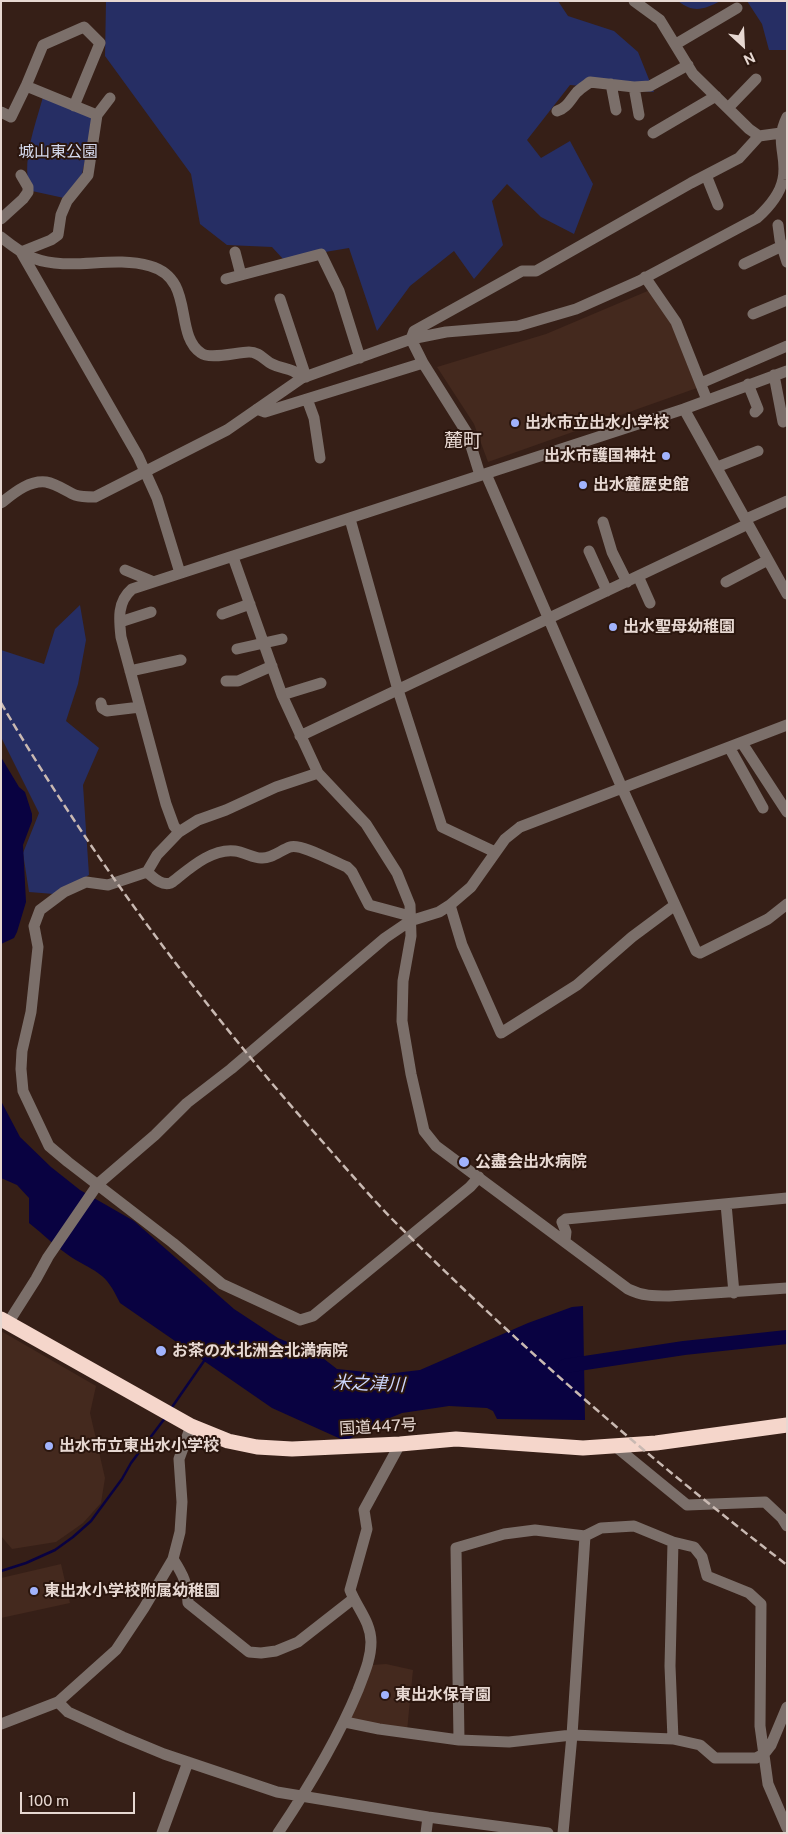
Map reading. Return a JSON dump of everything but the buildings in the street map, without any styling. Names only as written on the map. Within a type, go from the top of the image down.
[{"type":"highway","name":"国道447号","points":[[5,1321],[191,1426],[228,1441],[257,1446],[292,1449],[400,1444],[456,1439],[583,1448],[731,1433],[787,1425]]},
{"type":"street","points":[[634,1],[660,20],[693,74],[749,129],[759,136]]},
{"type":"street","points":[[676,44],[737,8]]},
{"type":"street","points":[[1,112],[11,117],[26,86],[42,45],[84,27],[100,43],[74,106]]},
{"type":"street","points":[[557,111],[570,102],[578,91],[590,82],[634,87],[650,86],[688,64]]},
{"type":"street","points":[[728,108],[756,78]]},
{"type":"street","points":[[611,84],[616,110]]},
{"type":"street","points":[[26,86],[97,115]]},
{"type":"street","points":[[634,87],[639,115]]},
{"type":"street","points":[[653,134],[716,96]]},
{"type":"street","points":[[21,252],[58,236],[61,215],[67,201],[88,175],[97,115],[110,98]]},
{"type":"street","points":[[1,502],[15,491],[30,484],[47,482],[76,496],[94,497],[227,430],[304,377],[411,339],[446,332],[518,326],[576,308],[645,277],[757,218],[767,209],[784,178],[780,133],[787,117]]},
{"type":"street","points":[[780,133],[759,136],[739,158],[536,271],[522,271],[414,331],[411,339],[423,363],[467,433],[483,474],[696,951],[700,953],[768,919],[787,904]]},
{"type":"street","points":[[1,219],[28,192],[28,187],[21,175]]},
{"type":"street","points":[[706,175],[718,205]]},
{"type":"street","points":[[767,209],[778,225],[785,241],[787,262]]},
{"type":"street","points":[[1,237],[34,259],[76,264],[132,262],[151,266],[173,281],[180,297],[186,330],[192,343],[201,353],[209,356],[251,352],[259,354],[272,364],[296,370],[304,377]]},
{"type":"street","points":[[744,264],[785,241]]},
{"type":"street","points":[[21,252],[138,456],[157,498],[180,573]]},
{"type":"street","points":[[235,252],[241,275]]},
{"type":"street","points":[[226,279],[321,254],[339,290],[360,358]]},
{"type":"street","points":[[645,277],[676,322],[707,400]]},
{"type":"street","points":[[280,299],[304,377]]},
{"type":"street","points":[[753,314],[787,300]]},
{"type":"street","points":[[701,383],[787,346]]},
{"type":"street","points":[[257,409],[265,412],[423,363]]},
{"type":"street","points":[[179,832],[174,826],[166,804],[121,637],[120,605],[132,589],[684,409],[787,370]]},
{"type":"street","points":[[772,376],[783,398],[784,422]]},
{"type":"street","points":[[748,384],[758,409],[755,412]]},
{"type":"street","points":[[307,399],[314,418],[320,458]]},
{"type":"street","points":[[684,409],[787,594]]},
{"type":"street","points":[[716,467],[758,451]]},
{"type":"street","points":[[300,736],[626,582],[787,501]]},
{"type":"street","points":[[350,519],[398,690],[442,827],[495,852]]},
{"type":"street","points":[[603,522],[612,552],[626,582]]},
{"type":"street","points":[[589,551],[606,591]]},
{"type":"street","points":[[233,557],[282,695],[318,773],[366,824],[397,873],[410,905],[411,936],[404,981],[402,1021],[411,1074],[424,1131],[436,1146],[628,1289],[638,1294],[651,1296],[734,1293],[787,1288]]},
{"type":"street","points":[[726,582],[768,560]]},
{"type":"street","points":[[125,570],[154,582]]},
{"type":"street","points":[[638,576],[650,603]]},
{"type":"street","points":[[222,614],[250,604]]},
{"type":"street","points":[[120,622],[151,612]]},
{"type":"street","points":[[237,649],[282,639]]},
{"type":"street","points":[[130,671],[181,660]]},
{"type":"street","points":[[226,681],[238,681],[272,666]]},
{"type":"street","points":[[282,695],[321,682]]},
{"type":"street","points":[[101,703],[102,708],[107,711],[140,707]]},
{"type":"street","points":[[5,1321],[36,1279],[48,1257],[98,1184],[155,1135],[187,1103],[231,1069],[410,918],[439,912],[450,905],[471,887],[505,839],[520,827],[787,725]]},
{"type":"street","points":[[742,743],[787,812]]},
{"type":"street","points":[[729,748],[764,808]]},
{"type":"street","points":[[318,773],[276,787],[226,810],[198,820],[179,832],[157,855],[147,872],[108,885],[93,881],[86,882],[72,888],[40,910],[34,926],[38,947],[31,1012],[22,1051],[23,1091],[49,1146],[222,1284],[300,1320],[313,1316],[470,1187],[479,1177]]},
{"type":"street","points":[[147,872],[161,883],[166,884],[171,883],[199,862],[217,854],[236,851],[262,859],[297,845],[307,848],[352,872],[369,905],[410,918]]},
{"type":"street","points":[[450,905],[462,944],[501,1033],[577,984],[632,937],[675,905]]},
{"type":"street","points":[[564,1241],[566,1232],[562,1222],[566,1219],[787,1198]]},
{"type":"street","points":[[726,1204],[734,1293]]},
{"type":"street","points":[[1,1724],[58,1702],[116,1650],[144,1608],[174,1559],[180,1532],[182,1502],[179,1459],[191,1426]]},
{"type":"street","points":[[278,1833],[302,1796],[344,1722],[368,1665],[371,1642],[368,1624],[350,1590],[367,1529],[364,1510],[400,1444]]},
{"type":"street","points":[[615,1446],[687,1505],[765,1502],[782,1518],[787,1526]]},
{"type":"street","points":[[459,1740],[456,1548],[504,1534],[535,1530],[585,1536],[601,1528],[634,1526],[673,1542],[694,1547],[702,1557],[706,1576],[749,1593],[761,1604],[760,1726],[768,1784],[787,1828]]},
{"type":"street","points":[[563,1833],[572,1735],[585,1536]]},
{"type":"street","points":[[673,1542],[670,1666],[673,1739]]},
{"type":"street","points":[[174,1559],[184,1577],[188,1603],[249,1652],[276,1651],[298,1642],[354,1599]]},
{"type":"street","points":[[58,1702],[68,1712],[123,1738],[277,1792],[428,1817],[548,1833]]},
{"type":"street","points":[[344,1722],[459,1740],[509,1742],[572,1735],[673,1739],[700,1745],[715,1758],[756,1758],[764,1754],[771,1745],[787,1707]]},
{"type":"street","points":[[162,1833],[188,1762]]},
{"type":"street","points":[[426,1833],[428,1817]]},
{"type":"shaded area","points":[[650,290],[684,344],[697,388],[488,462],[474,424],[437,367],[546,334]]},
{"type":"shaded area","name":"出水市立東出水小学校","points":[[1,1331],[96,1386],[90,1413],[105,1478],[101,1503],[83,1523],[56,1542],[12,1549],[1,1536]]},
{"type":"shaded area","name":"東出水小学校附属幼稚園","points":[[61,1564],[70,1603],[1,1618],[1,1578]]},
{"type":"shaded area","name":"東出水保育園","points":[[386,1664],[413,1670],[407,1731],[350,1721],[372,1665]]},
{"type":"green space","points":[[106,1],[558,1],[568,16],[614,31],[638,52],[654,92],[570,85],[527,140],[541,158],[570,141],[593,184],[574,234],[541,217],[507,184],[492,201],[503,245],[474,279],[454,251],[410,286],[377,331],[349,248],[283,259],[272,247],[227,245],[200,224],[191,174],[105,56]]},
{"type":"green space","points":[[678,1],[721,1],[694,9]]},
{"type":"green space","points":[[747,1],[787,1],[787,50],[769,50],[762,24]]},
{"type":"green space","name":"城山東公園","points":[[43,97],[92,116],[94,122],[81,178],[64,198],[32,191],[28,181],[27,170],[30,145]]},
{"type":"green space","points":[[80,605],[86,640],[78,684],[66,721],[99,748],[83,785],[89,875],[54,894],[29,892],[23,853],[39,813],[1,737],[1,650],[44,664],[55,629]]},
{"type":"water","points":[[1,757],[19,787],[25,792],[32,814],[32,821],[23,845],[26,902],[14,938],[1,944]]},
{"type":"water","points":[[1,1101],[20,1137],[51,1167],[80,1190],[134,1221],[234,1309],[278,1338],[319,1355],[337,1369],[386,1374],[420,1370],[528,1323],[572,1307],[583,1306],[585,1420],[497,1419],[493,1411],[487,1408],[449,1406],[402,1413],[373,1425],[348,1440],[343,1440],[272,1408],[120,1303],[110,1285],[100,1274],[65,1253],[29,1223],[29,1198],[17,1185],[1,1178]]},
{"type":"waterway","name":"米之津川","points":[[565,1366],[684,1348],[787,1337]]},
{"type":"waterway","points":[[170,1410],[204,1361]]},
{"type":"waterway","points":[[1,1571],[26,1563],[55,1550],[91,1521],[165,1418]]},
{"type":"railway","points":[[1,703],[35,760],[108,870],[187,978],[270,1081],[372,1198],[534,1355],[633,1441],[787,1565]]},
{"type":"place","name":"出水市立出水小学校","points":[[515,423]]},
{"type":"place","name":"出水市護国神社","points":[[666,456]]},
{"type":"place","name":"出水麓歴史館","points":[[583,485]]},
{"type":"place","name":"出水聖母幼稚園","points":[[613,627]]},
{"type":"place","name":"公盡会出水病院","points":[[464,1162]]},
{"type":"place","name":"お茶の水北洲会北満病院","points":[[161,1351]]},
{"type":"place","name":"出水市立東出水小学校","points":[[49,1446]]},
{"type":"place","name":"東出水小学校附属幼稚園","points":[[34,1591]]},
{"type":"place","name":"東出水保育園","points":[[385,1695]]},
{"type":"district","name":"麓町","points":[[463,441]]}]
